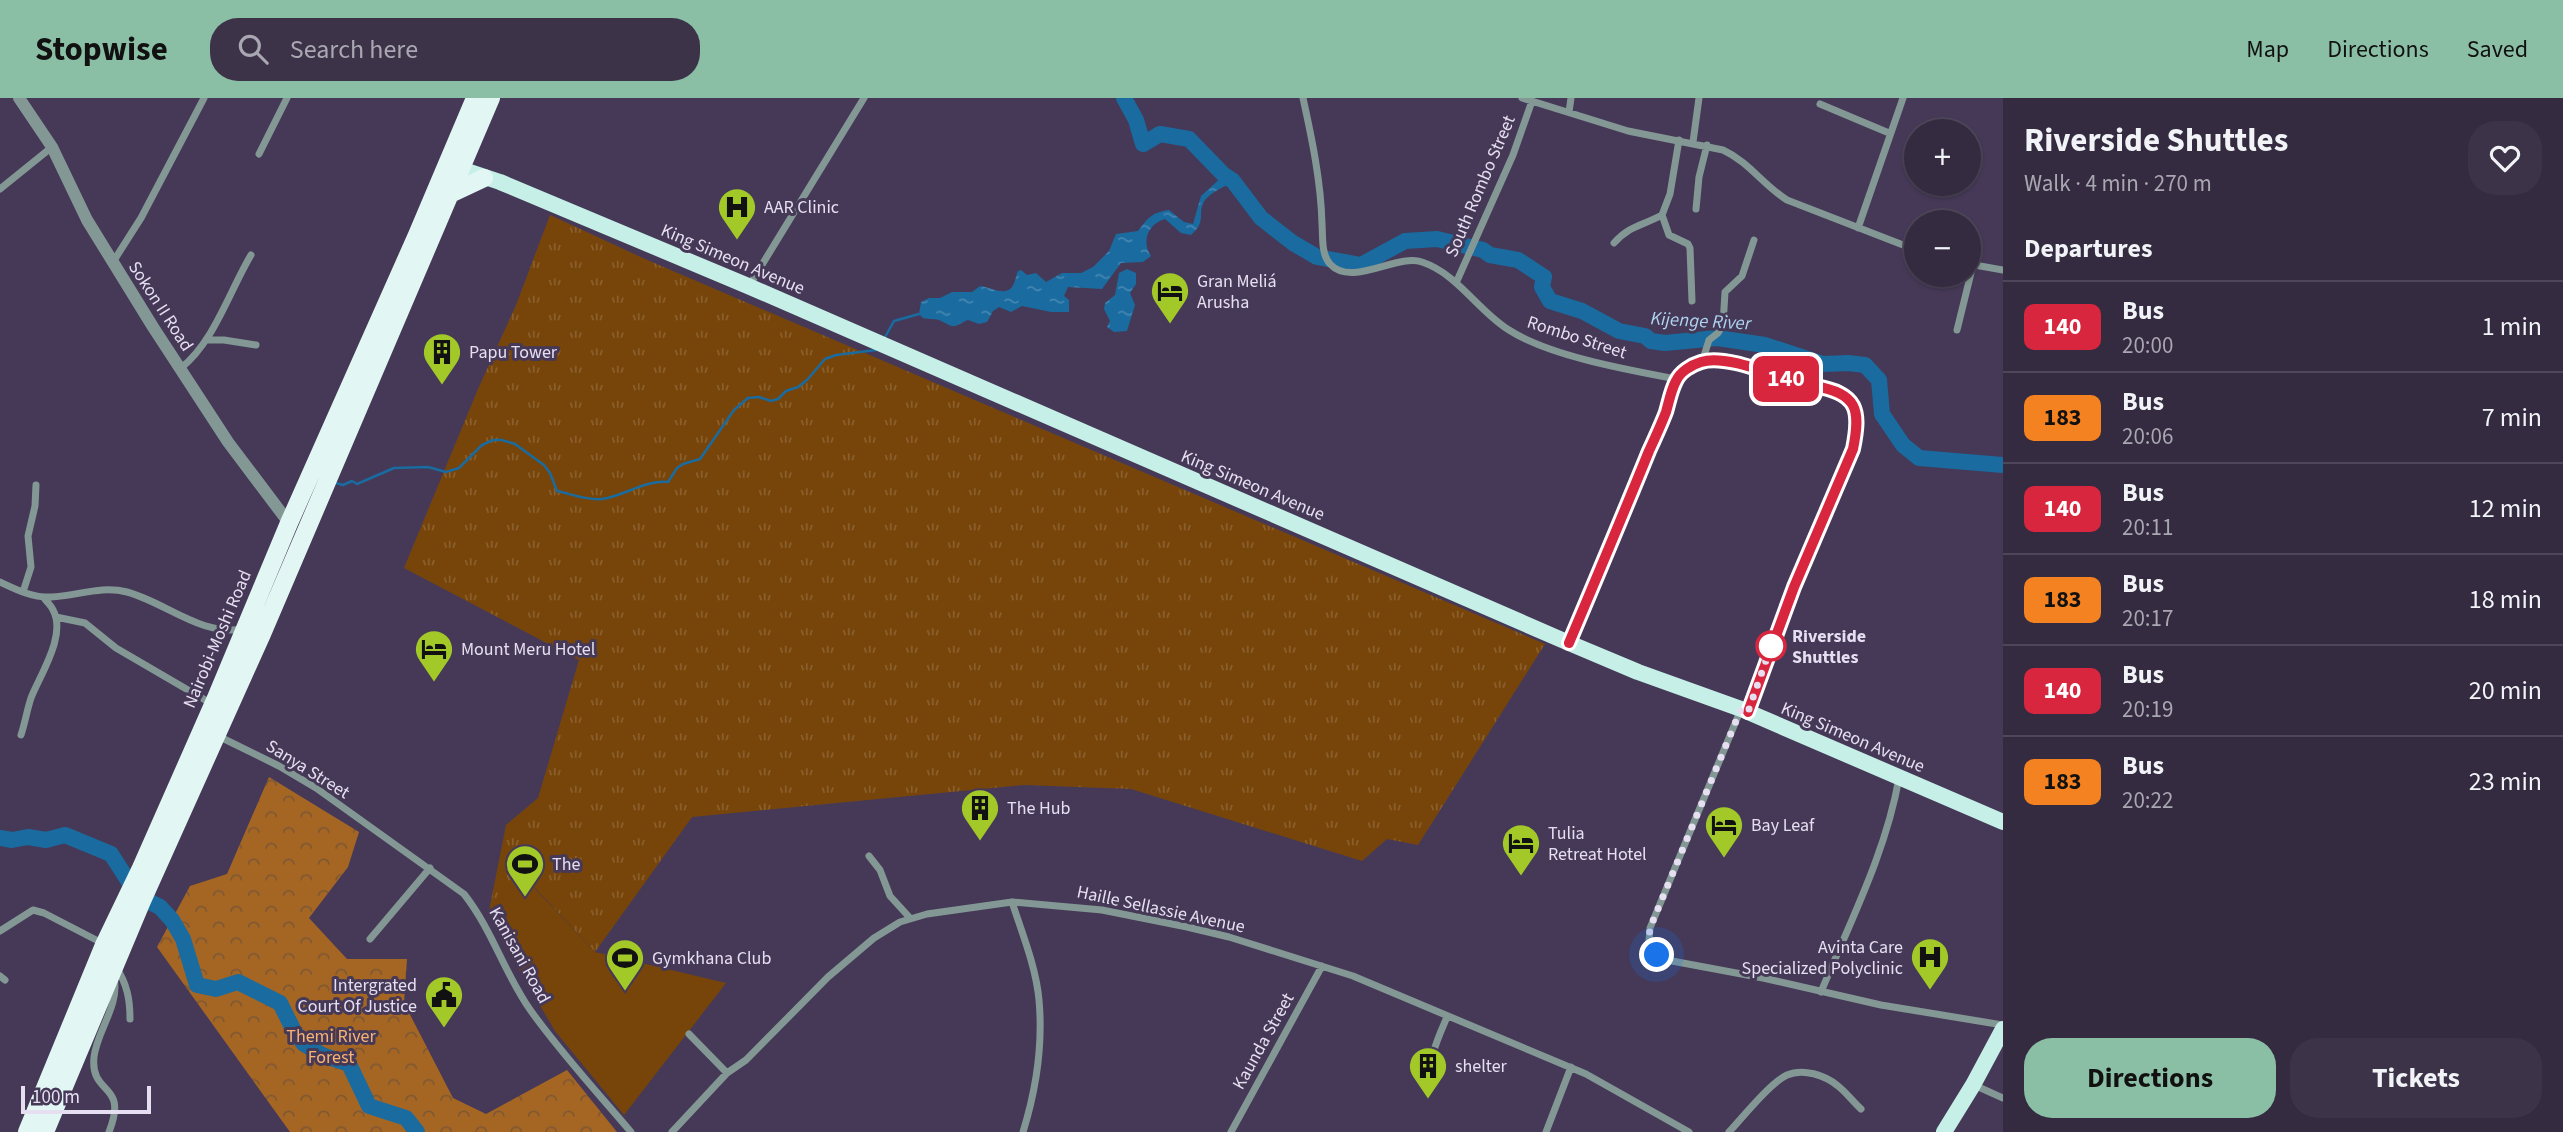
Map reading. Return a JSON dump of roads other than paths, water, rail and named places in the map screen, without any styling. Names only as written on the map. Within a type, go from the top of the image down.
[{"type":"highway","points":[[456,162],[475,110],[491,98]]},
{"type":"highway","points":[[450,194],[486,176],[475,155],[475,110]]},
{"type":"highway","points":[[456,162],[474,138]]},
{"type":"highway","name":"Nairobi-Moshi Road","points":[[45,1132],[114,968],[136,897],[450,194],[456,162]]},
{"type":"highway","name":"Nairobi-Moshi Road","points":[[210,731],[213,704],[289,523],[456,162]]},
{"type":"highway","name":"Nairobi-Moshi Road","points":[[27,1132],[104,944],[136,897]]},
{"type":"main road","name":"King Simeon Avenue","points":[[456,162],[1569,643],[1744,711],[2003,822]]},
{"type":"main road","points":[[1944,1132],[1973,1085],[2003,1027]]},
{"type":"street","name":"Sokon II Road","points":[[19,98],[52,147],[76,199],[112,262],[228,442],[289,523]]},
{"type":"street","points":[[112,262],[141,218],[204,98]]},
{"type":"street","points":[[259,154],[287,98]]},
{"type":"street","points":[[748,286],[864,98]]},
{"type":"street","name":"Rombo Street","points":[[1303,98],[1316,166],[1323,248],[1329,263],[1336,269],[1355,273],[1420,261],[1456,283],[1493,317],[1522,338],[1615,367],[1676,379]]},
{"type":"street","points":[[1522,98],[1643,135],[1707,145],[1736,156],[1772,191],[1787,200],[1904,245]]},
{"type":"street","points":[[1569,112],[1571,98]]},
{"type":"street","points":[[1693,142],[1699,98]]},
{"type":"street","points":[[1858,228],[1903,98]]},
{"type":"street","name":"South Rombo Street","points":[[1456,283],[1513,155],[1532,101]]},
{"type":"street","points":[[1820,104],[1889,133]]},
{"type":"street","points":[[1614,243],[1626,230],[1646,224],[1662,215],[1670,194],[1679,140]]},
{"type":"street","points":[[1696,209],[1699,177],[1707,145]]},
{"type":"street","points":[[0,189],[25,166],[52,147]]},
{"type":"street","points":[[1662,215],[1669,235],[1688,244],[1690,248],[1692,301]]},
{"type":"street","points":[[1703,359],[1709,340],[1723,325],[1726,292],[1745,269],[1755,240]]},
{"type":"street","points":[[181,368],[207,340],[251,256]]},
{"type":"street","points":[[1981,266],[2003,270]]},
{"type":"street","points":[[1957,330],[1966,287]]},
{"type":"street","points":[[207,340],[256,345]]},
{"type":"street","points":[[1569,643],[1625,512],[1676,379],[1687,368],[1703,359],[1742,365],[1837,391],[1847,397],[1858,418],[1853,449],[1650,928],[1652,951],[1672,961],[1763,978],[1881,1005],[2003,1027]]},
{"type":"street","points":[[23,592],[31,567],[27,536],[36,485]]},
{"type":"street","points":[[0,582],[43,597],[118,590],[136,595],[212,628],[230,631],[244,629]]},
{"type":"street","points":[[21,735],[32,697],[49,660],[55,635],[53,610],[43,597]]},
{"type":"street","points":[[55,617],[85,623],[116,648],[213,704]]},
{"type":"street","name":"Sanya Street","points":[[210,731],[296,776],[392,844]]},
{"type":"street","points":[[1821,992],[1863,896],[1893,813],[1899,778]]},
{"type":"street","name":"Kanisani Road","points":[[392,844],[464,894],[481,916],[514,984],[531,1011],[631,1132]]},
{"type":"street","points":[[869,856],[880,870],[890,896],[910,918]]},
{"type":"street","points":[[369,939],[430,868]]},
{"type":"street","points":[[1012,902],[1039,998],[1039,1049],[1032,1104],[1023,1132]]},
{"type":"street","name":"Haille Sellassie Avenue","points":[[672,1132],[727,1073],[746,1059],[857,951],[886,930],[910,918],[960,907],[1012,902],[1054,904],[1121,913],[1229,937],[1322,966],[1388,989],[1447,1017],[1571,1067],[1689,1132]]},
{"type":"street","points":[[0,931],[33,910],[104,944]]},
{"type":"street","name":"Kaunda Street","points":[[1231,1132],[1322,966]]},
{"type":"street","points":[[114,968],[124,979],[130,1000],[130,1019]]},
{"type":"street","points":[[109,1132],[116,1105],[113,1096],[96,1080],[94,1059],[116,993],[114,968]]},
{"type":"street","points":[[1434,1082],[1431,1065],[1447,1017]]},
{"type":"street","points":[[689,1034],[727,1073]]},
{"type":"street","points":[[1546,1132],[1571,1067]]},
{"type":"street","points":[[1729,1132],[1778,1082],[1787,1075],[1798,1072],[1828,1079],[1839,1086],[1860,1109]]},
{"type":"street","points":[[1973,1085],[2003,1098]]},
{"type":"water","points":[[1224,175],[1233,181],[1205,200],[1201,209],[1201,221],[1191,235],[1181,233],[1165,219],[1159,221],[1148,234],[1147,245],[1151,256],[1143,262],[1121,263],[1102,289],[1068,287],[1064,296],[1069,300],[1069,312],[1051,312],[1022,306],[1011,312],[999,307],[993,311],[987,322],[979,324],[968,320],[954,326],[923,318],[919,314],[921,302],[929,298],[940,298],[952,292],[972,292],[980,286],[999,291],[1008,290],[1021,270],[1027,275],[1036,273],[1046,282],[1062,273],[1081,273],[1093,267],[1109,251],[1116,234],[1138,231],[1158,212],[1169,210],[1184,222],[1193,224],[1201,196]]},
{"type":"water","points":[[1127,269],[1136,273],[1136,284],[1130,293],[1135,305],[1127,331],[1114,332],[1107,327],[1110,321],[1104,309],[1105,303],[1115,295],[1119,273]]},
{"type":"waterway","name":"Kijenge River","points":[[1124,98],[1136,120],[1143,144],[1160,134],[1189,139],[1233,181],[1261,218],[1293,243],[1317,257],[1361,265],[1405,241],[1437,239],[1483,250],[1490,255],[1518,260],[1544,277],[1542,287],[1550,301],[1582,311],[1619,331],[1645,336],[1651,341],[1665,343],[1717,338],[1765,345],[1823,364],[1865,365],[1879,380],[1882,414],[1903,445],[1919,458],[2003,465]]},
{"type":"waterway","points":[[885,337],[894,321],[919,314]]},
{"type":"waterway","points":[[336,483],[343,485],[352,481],[357,484],[394,468],[428,467],[446,472],[459,468],[482,445],[493,440],[502,440],[515,444],[544,465],[557,491],[602,499],[651,483],[668,482],[677,468],[700,459],[734,410],[748,398],[759,397],[771,401],[778,399],[786,391],[807,380],[825,359],[876,350]]},
{"type":"waterway","points":[[0,838],[12,840],[28,837],[46,840],[65,835],[111,854],[138,896],[160,907],[172,920],[183,939],[197,985],[216,989],[238,982],[280,1003],[304,1044],[322,1055],[349,1064],[369,1106],[406,1118],[417,1132]]},
{"type":"place","name":"AAR Clinic","points":[[737,241]]},
{"type":"place","name":"Gran Meliá Arusha","points":[[1170,325]]},
{"type":"place","name":"Papu Tower","points":[[442,386]]},
{"type":"place","name":"Riverside Shuttles","points":[[1771,646]]},
{"type":"place","name":"Mount Meru Hotel","points":[[434,683]]},
{"type":"place","name":"The Hub","points":[[980,842]]},
{"type":"place","name":"Bay Leaf","points":[[1724,859]]},
{"type":"place","name":"Tulia Retreat Hotel","points":[[1521,877]]},
{"type":"place","name":"The","points":[[525,898]]},
{"type":"place","name":"Avinta Care Specialized Polyclinic","points":[[1930,991]]},
{"type":"place","name":"Gymkhana Club","points":[[625,992]]},
{"type":"place","name":"Intergrated Court Of Justice","points":[[444,1029]]},
{"type":"place","name":"shelter","points":[[1428,1100]]},
{"type":"park label","name":"Themi River Forest","points":[[331,1046]]}]
